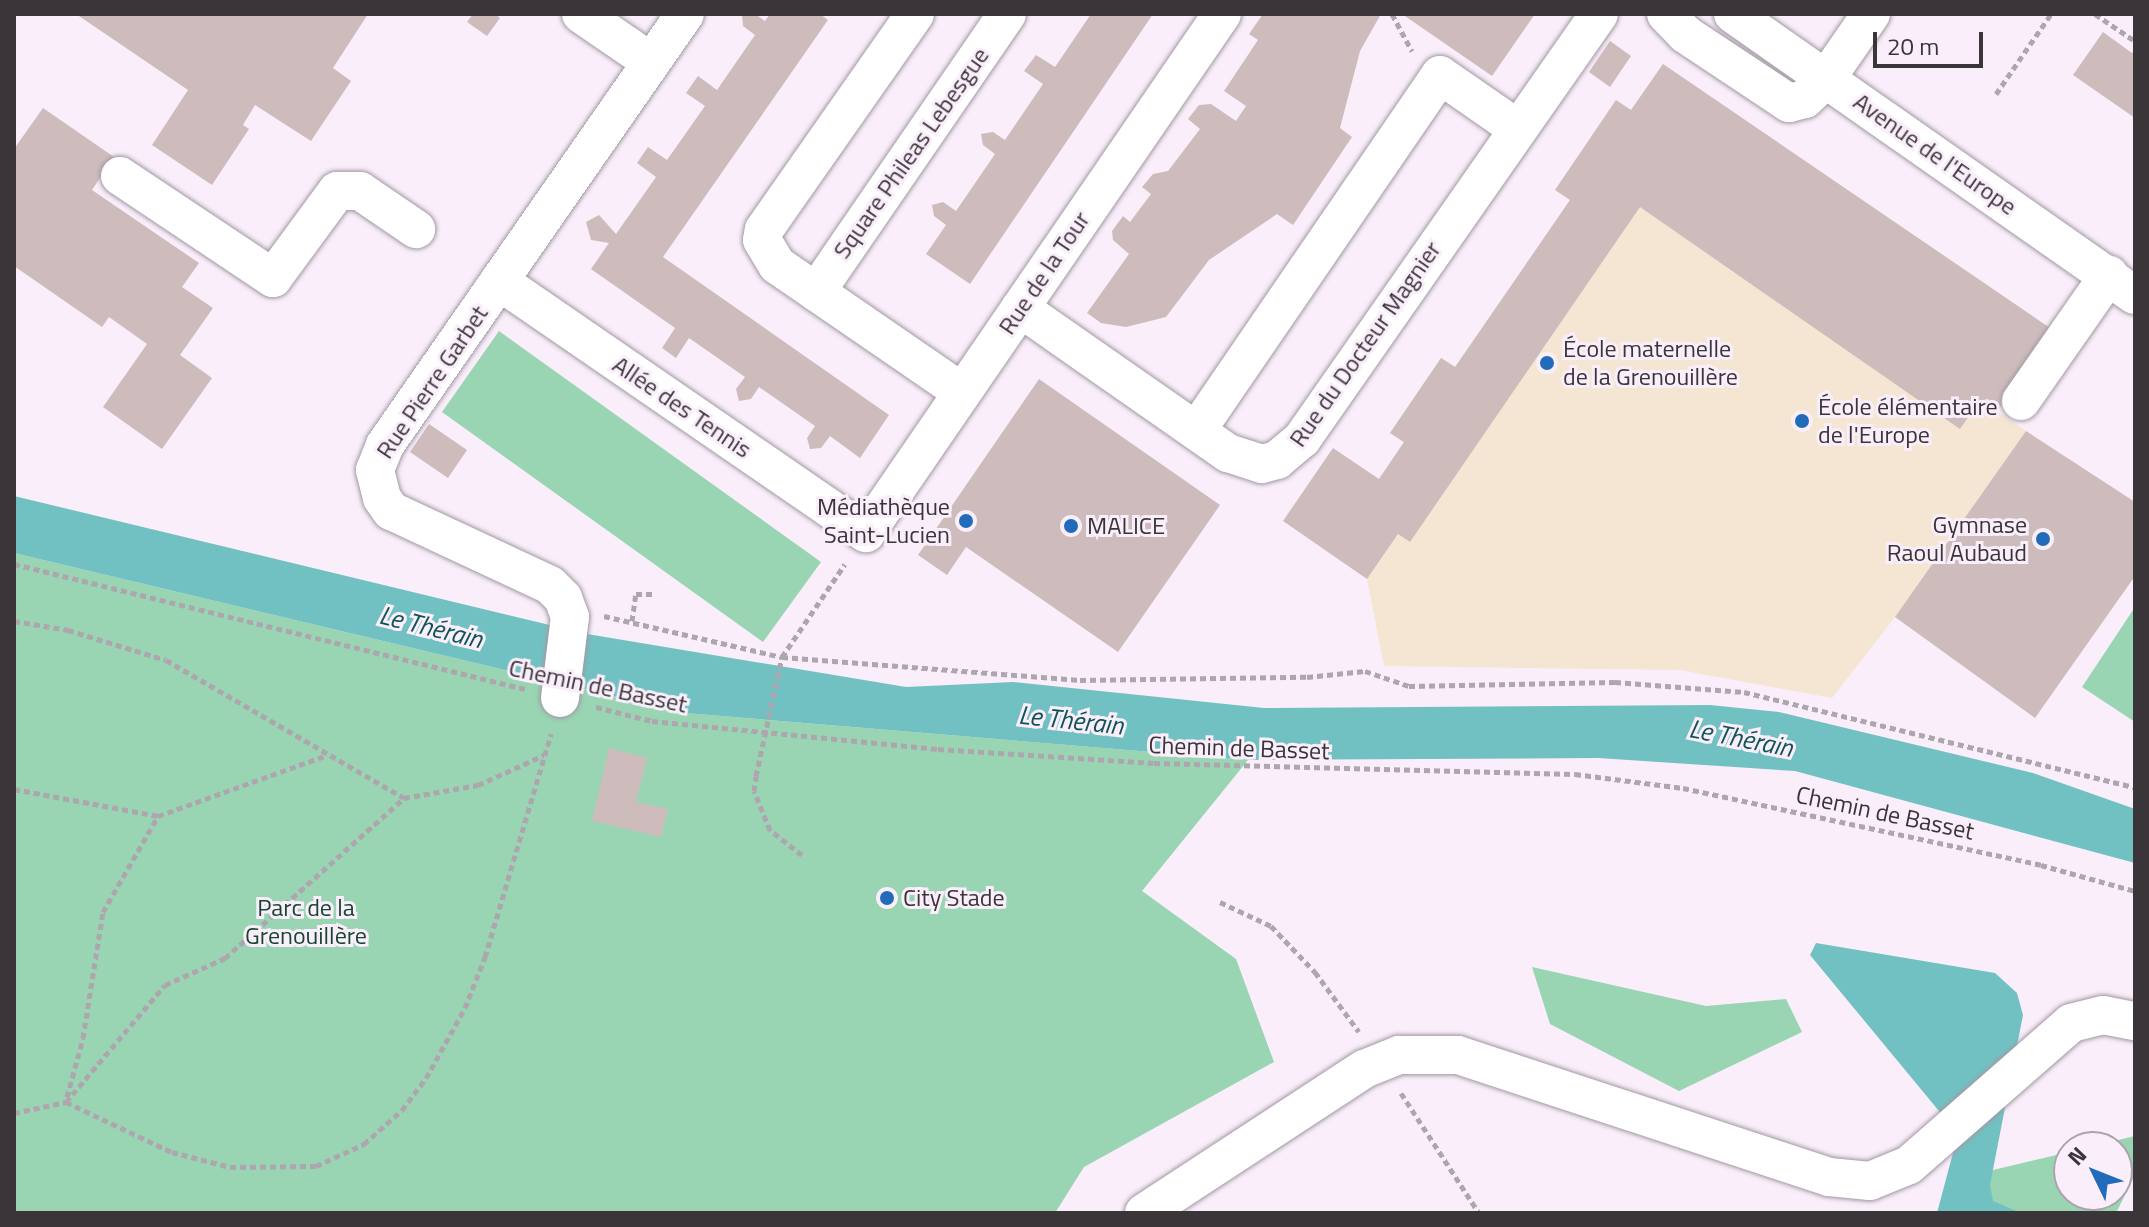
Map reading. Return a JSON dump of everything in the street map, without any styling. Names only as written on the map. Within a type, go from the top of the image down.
[{"type":"street","points":[[581,14],[651,62]]},
{"type":"street","name":"Rue Pierre Garbet","points":[[569,618],[550,585],[399,516],[376,483],[385,445],[685,14]]},
{"type":"street","points":[[915,14],[764,230],[768,258],[962,392]]},
{"type":"street","name":"Square Phileas Lebesgue","points":[[816,292],[1007,14]]},
{"type":"street","name":"Rue de la Tour","points":[[866,533],[1222,14]]},
{"type":"street","name":"Rue du Docteur Magnier","points":[[1020,308],[1197,430],[1249,462],[1262,464],[1290,452],[1599,14]]},
{"type":"street","points":[[1666,14],[1685,34],[1789,103],[1805,99],[1826,79],[1871,14]]},
{"type":"street","name":"Avenue de l'Europe","points":[[1733,14],[2122,285]]},
{"type":"street","points":[[1197,430],[1440,75],[1518,129]]},
{"type":"street","points":[[120,176],[273,278],[337,191],[360,191],[416,229]]},
{"type":"street","name":"Allée des Tennis","points":[[499,281],[866,533]]},
{"type":"street","points":[[2021,401],[2122,285]]},
{"type":"street","points":[[560,698],[569,618]]},
{"type":"street","points":[[1144,1213],[1364,1069],[1399,1055],[1458,1055],[1848,1181],[1889,1176],[1935,1143],[2071,1023],[2087,1017],[2135,1021]]},
{"type":"path","points":[[1996,94],[2051,14]]},
{"type":"path","points":[[2095,14],[2135,41]]},
{"type":"path","points":[[802,855],[770,830],[757,801],[756,776],[782,657],[866,533]]},
{"type":"path","name":"Chemin de Basset","points":[[14,564],[652,721],[1154,763],[1575,774],[1683,788],[2041,865],[2135,891]]},
{"type":"path","points":[[632,621],[636,594],[656,594]]},
{"type":"path","points":[[569,618],[632,621],[782,657],[1080,680],[1365,671],[1409,686],[1615,682],[1744,692],[2135,787]]},
{"type":"path","points":[[14,621],[68,630],[166,660],[404,798]]},
{"type":"path","points":[[14,1113],[66,1102],[172,1152],[230,1167],[316,1166],[364,1144],[418,1089],[465,1008],[485,957],[560,698]]},
{"type":"path","points":[[14,789],[158,816],[326,755]]},
{"type":"path","points":[[66,1102],[165,985],[225,958],[404,798],[478,785],[545,755]]},
{"type":"path","points":[[66,1102],[83,1038],[103,912],[158,816]]},
{"type":"shaded area","name":"École élémentaire de l'Europe","points":[[1663,64],[2053,330],[1997,411],[2026,431],[1895,617],[1832,698],[1680,670],[1384,666],[1367,579],[1398,534],[1359,507],[1404,443],[1390,433],[1441,358],[1456,367],[1570,200],[1555,190],[1616,100],[1631,110]]},
{"type":"green space","points":[[499,331],[821,562],[763,642],[442,412]]},
{"type":"green space","name":"Parc de la Grenouillère","points":[[14,553],[685,713],[1248,760],[1142,891],[1236,959],[1274,1062],[1084,1167],[1055,1213],[14,1213]]},
{"type":"green space","points":[[2135,607],[2135,722],[2082,687]]},
{"type":"green space","points":[[1532,967],[1706,1006],[1786,999],[1802,1032],[1679,1091],[1550,1024]]},
{"type":"green space","points":[[2133,1136],[2135,1136],[2133,1179]]},
{"type":"green space","points":[[2053,1156],[2053,1211],[2117,1211],[1938,1213],[1993,1170]]},
{"type":"water","name":"Le Thérain","points":[[14,496],[587,634],[906,687],[1013,682],[1264,708],[1710,705],[1779,712],[2033,773],[2135,809],[2135,863],[1795,771],[1598,758],[1248,760],[685,713],[14,553]]},
{"type":"water","points":[[1816,943],[1995,973],[2017,993],[2023,1015],[1990,1185],[1993,1201],[2021,1213],[1937,1213],[1958,1134],[1810,955]]},
{"type":"building","points":[[76,14],[368,14],[333,68],[351,81],[311,141],[255,105],[243,125],[249,129],[212,185],[152,145],[188,90]]},
{"type":"building","points":[[473,14],[495,14],[500,18],[487,36],[467,22]]},
{"type":"building","points":[[755,14],[765,21],[770,14],[820,14],[828,20],[663,257],[889,415],[860,458],[830,436],[821,448],[810,449],[807,438],[815,426],[759,387],[751,399],[739,401],[736,389],[745,377],[689,338],[676,358],[662,348],[675,328],[591,269],[609,243],[591,240],[586,222],[599,215],[616,234],[656,177],[637,163],[648,147],[667,160],[705,106],[686,93],[698,76],[717,90],[755,35],[743,26],[742,15]]},
{"type":"building","points":[[1091,14],[1153,14],[970,284],[926,254],[946,225],[934,216],[932,205],[943,202],[956,211],[995,154],[983,145],[981,134],[993,132],[1005,140],[1043,84],[1024,71],[1036,55],[1055,67]]},
{"type":"building","points":[[1263,14],[1381,14],[1360,51],[1340,128],[1352,137],[1293,225],[1277,214],[1209,260],[1166,317],[1126,327],[1101,323],[1087,313],[1129,254],[1113,240],[1112,231],[1123,216],[1130,222],[1151,194],[1142,187],[1153,174],[1168,171],[1200,129],[1188,119],[1199,105],[1211,104],[1236,121],[1246,106],[1224,91],[1258,40],[1249,34]]},
{"type":"building","points":[[1402,14],[1535,14],[1492,76]]},
{"type":"building","points":[[2103,32],[2132,53],[2135,48],[2135,118],[2073,75]]},
{"type":"building","points":[[1610,41],[1631,56],[1610,87],[1589,72]]},
{"type":"building","points":[[1663,64],[2053,330],[1997,412],[1980,400],[1960,429],[1640,207],[1410,542],[1398,534],[1367,579],[1283,521],[1333,448],[1379,479],[1404,442],[1390,433],[1441,358],[1455,367],[1570,200],[1555,190],[1616,100],[1631,110]]},
{"type":"building","points":[[43,108],[114,157],[92,190],[199,263],[182,287],[213,308],[180,355],[212,378],[162,449],[103,407],[147,344],[109,317],[102,327],[14,266],[14,149]]},
{"type":"building","name":"MALICE","points":[[1039,379],[1220,505],[1118,652],[966,547],[947,575],[918,555]]},
{"type":"building","points":[[429,424],[467,450],[448,478],[410,452]]},
{"type":"building","name":"Gymnase Raoul Aubaud","points":[[2026,431],[2135,502],[2135,576],[2035,718],[1895,617]]},
{"type":"building","points":[[609,748],[647,758],[636,802],[668,809],[661,837],[592,821]]},
{"type":"place","name":"École maternelle de la Grenouillère","points":[[1547,363]]},
{"type":"place","name":"École élémentaire de l'Europe","points":[[1802,421]]},
{"type":"place","name":"Médiathèque Saint-Lucien","points":[[966,521]]},
{"type":"place","name":"MALICE","points":[[1071,526]]},
{"type":"place","name":"Gymnase Raoul Aubaud","points":[[2043,539]]},
{"type":"place","name":"City Stade","points":[[887,898]]}]
